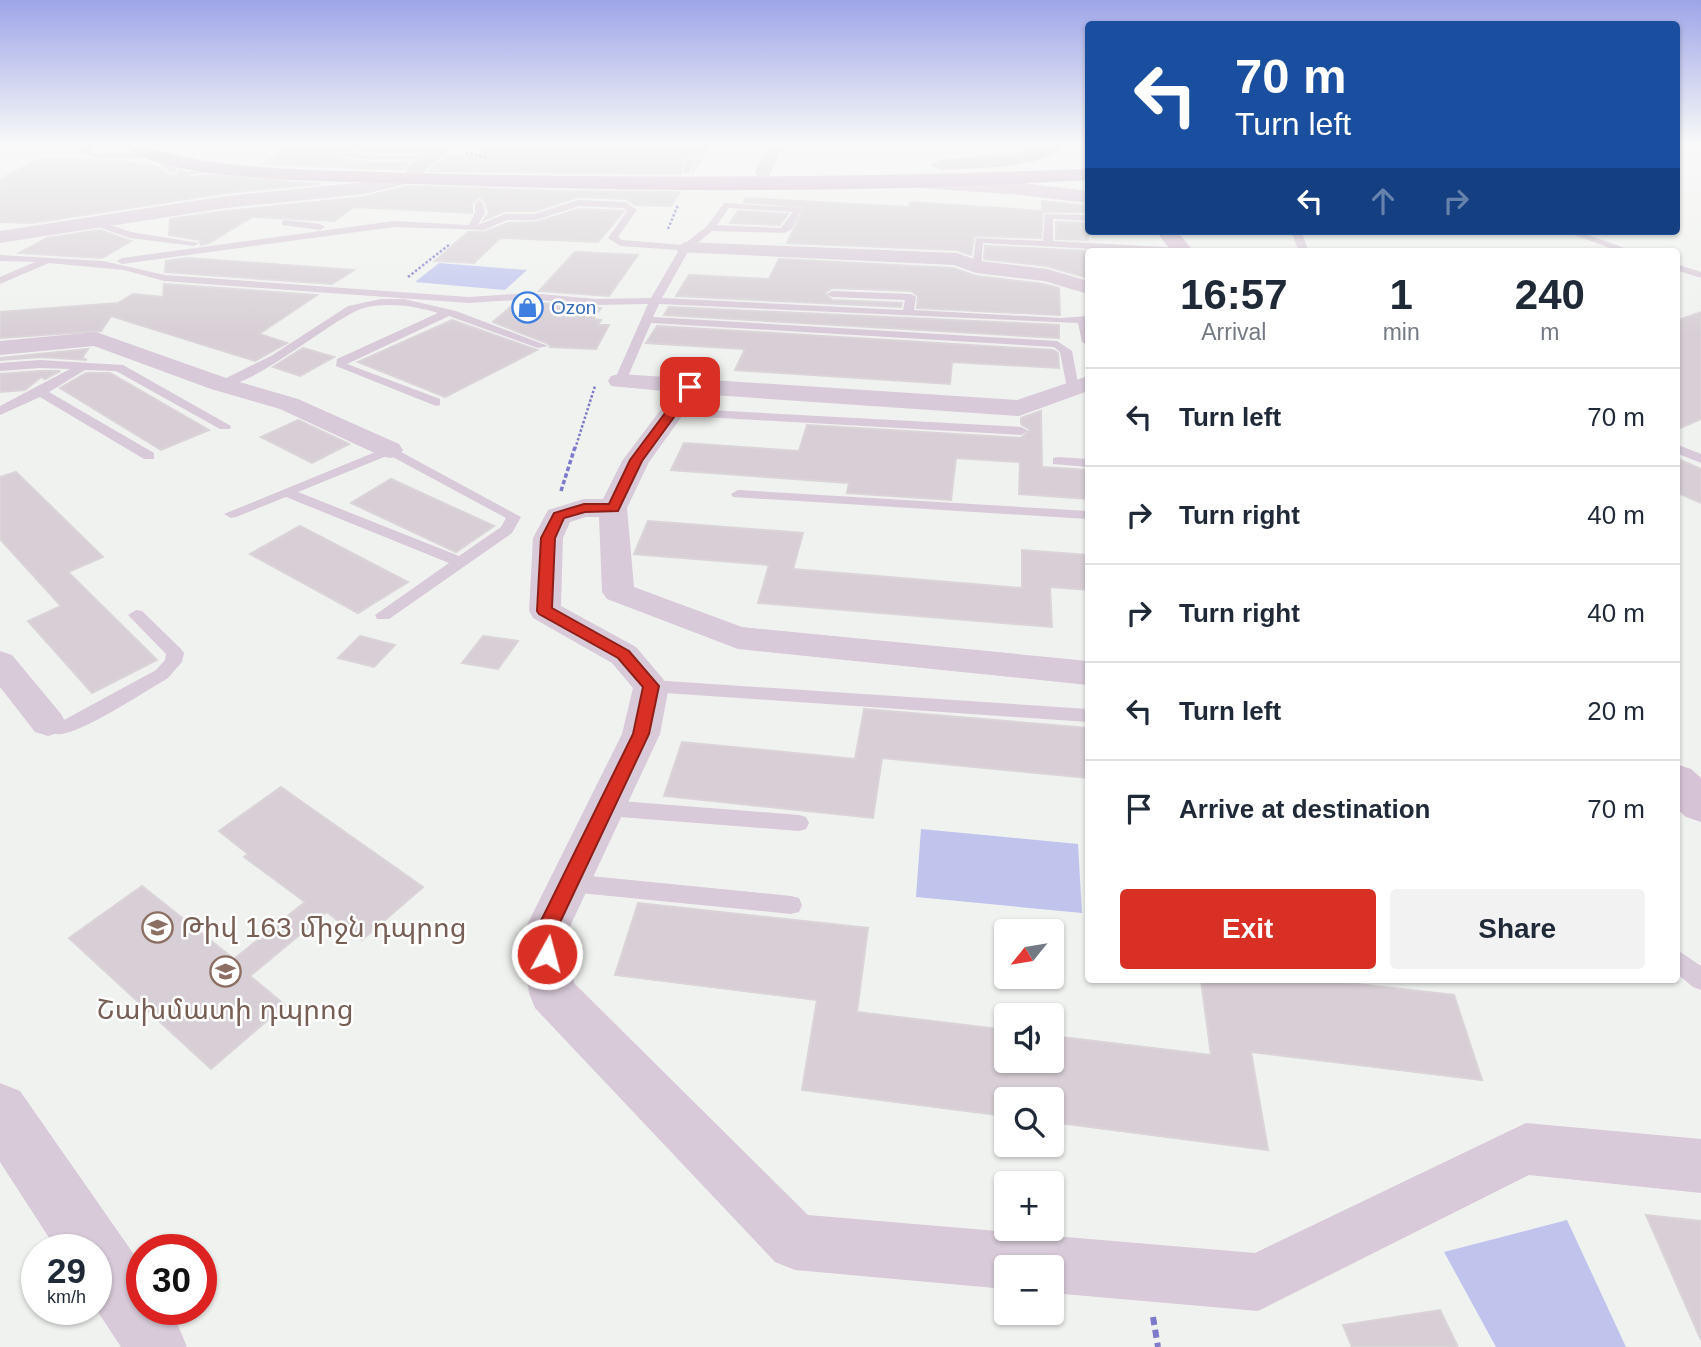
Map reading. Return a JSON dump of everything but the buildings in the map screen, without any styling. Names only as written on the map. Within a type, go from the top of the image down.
[{"type":"main road","points":[[1680,784],[1701,805]]},
{"type":"street","points":[[0,237],[187,208]]},
{"type":"street","points":[[685,248],[957,259],[976,267],[1047,275],[1085,287]]},
{"type":"street","points":[[0,348],[96,339],[220,384],[289,404],[390,450]]},
{"type":"street","points":[[620,380],[681,399],[1019,408],[1081,386]]},
{"type":"street","points":[[681,399],[636,460],[614,508],[618,592],[738,638],[1085,673]]},
{"type":"street","points":[[614,508],[584,508],[558,516],[548,538],[545,611],[624,655],[651,686],[641,734],[544,935],[552,993],[795,1242],[1258,1282],[1526,1149],[1701,1166]]},
{"type":"street","points":[[0,663],[48,723]]},
{"type":"street","points":[[0,1111],[82,1234]]},
{"type":"street","points":[[112,1278],[146,1327],[153,1347]]},
{"type":"lane","points":[[472,228],[480,208]]},
{"type":"lane","points":[[104,263],[394,224],[484,227],[505,217],[536,217],[563,208]]},
{"type":"lane","points":[[629,208],[632,210],[612,238],[621,243],[685,248]]},
{"type":"lane","points":[[620,380],[655,301],[685,248],[710,228],[725,208]]},
{"type":"lane","points":[[710,228],[782,231],[787,229],[799,210],[768,208]]},
{"type":"lane","points":[[1048,243],[1048,216],[1085,218]]},
{"type":"lane","points":[[93,222],[118,234],[142,239],[229,245]]},
{"type":"lane","points":[[285,223],[348,230]]},
{"type":"lane","points":[[1580,235],[1619,248]]},
{"type":"lane","points":[[976,267],[979,240],[1122,243],[1155,248]]},
{"type":"lane","points":[[0,258],[104,263],[141,270],[164,278],[469,300],[529,296],[596,302],[655,301],[1085,319]]},
{"type":"lane","points":[[0,281],[50,260]]},
{"type":"lane","points":[[1680,268],[1701,275]]},
{"type":"lane","points":[[355,282],[364,291]]},
{"type":"lane","points":[[358,306],[364,291]]},
{"type":"lane","points":[[832,294],[911,297],[908,313]]},
{"type":"lane","points":[[220,384],[261,367],[298,341],[358,306],[382,302],[408,303],[447,313],[542,346]]},
{"type":"lane","points":[[436,402],[342,366],[341,362],[447,313]]},
{"type":"lane","points":[[648,320],[1056,344],[1066,351],[1081,386]]},
{"type":"lane","points":[[0,368],[40,364],[119,368],[225,426]]},
{"type":"lane","points":[[0,411],[40,392],[83,366]]},
{"type":"lane","points":[[40,392],[149,456]]},
{"type":"lane","points":[[681,399],[1021,431]]},
{"type":"lane","points":[[231,514],[390,450],[513,517],[507,530],[383,615]]},
{"type":"lane","points":[[1680,450],[1701,459]]},
{"type":"lane","points":[[1058,461],[1085,463]]},
{"type":"lane","points":[[286,492],[460,562]]},
{"type":"lane","points":[[738,494],[1085,515]]},
{"type":"lane","points":[[48,723],[58,728],[70,725],[162,674],[173,662],[175,653],[136,615]]},
{"type":"lane","points":[[651,686],[1085,716]]},
{"type":"lane","points":[[607,808],[799,823]]},
{"type":"lane","points":[[570,883],[791,905]]},
{"type":"lane","points":[[1680,963],[1701,980]]},
{"type":"path","points":[[387,292],[449,245]]},
{"type":"path","points":[[559,500],[590,399]]},
{"type":"shaded area","points":[[439,263],[527,270],[505,290],[415,282]]},
{"type":"shaded area","points":[[921,829],[1078,844],[1082,913],[916,897]]},
{"type":"shaded area","points":[[1567,1220],[1626,1347],[1496,1347],[1444,1252]]},
{"type":"place","name":"Ozon","points":[[528,307]]},
{"type":"place","name":"Թիվ 163 միջն դպրոց","points":[[158,927]]},
{"type":"place","name":"Շախմատի դպրոց","points":[[225,972]]},
{"type":"route","points":[[547,954],[544,935],[641,734],[651,686],[624,655],[545,611],[548,538],[558,516],[584,508],[614,508],[636,460],[690,387]]}]
